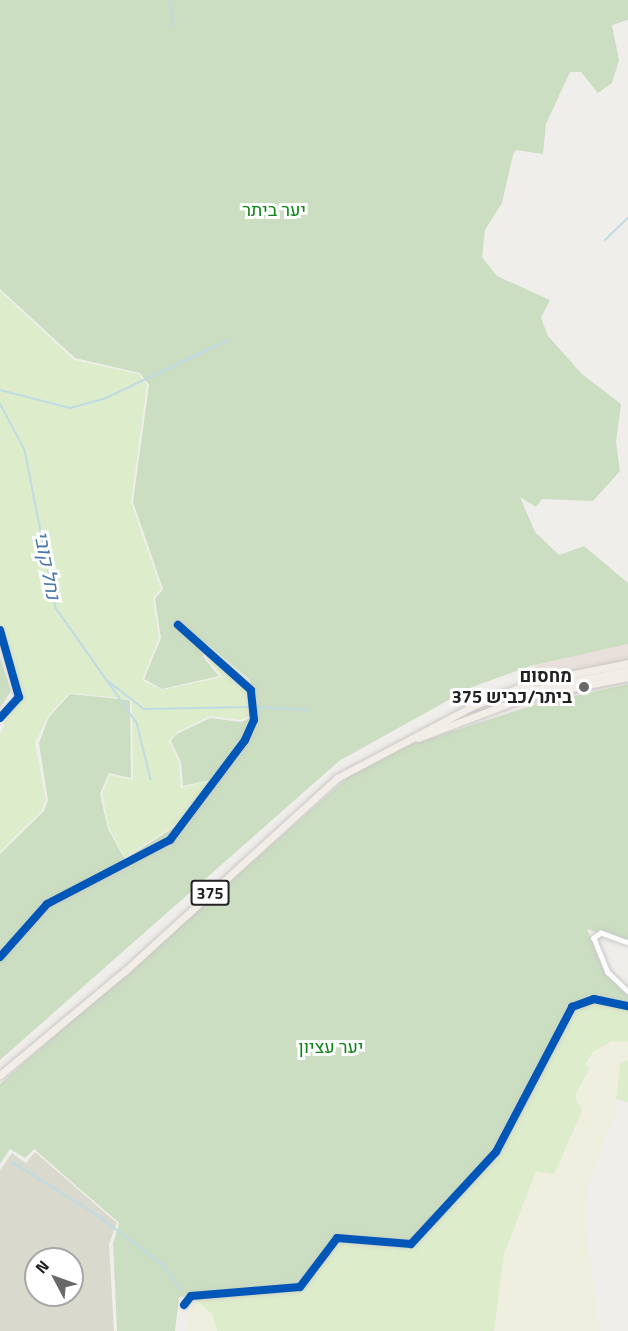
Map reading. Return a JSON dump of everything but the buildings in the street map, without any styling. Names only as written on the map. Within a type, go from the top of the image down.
[{"type":"main road","name":"375","points":[[1,1074],[125,971],[324,788],[388,749],[475,705],[534,682],[628,663]]},
{"type":"main road","points":[[475,705],[572,678],[628,670]]},
{"type":"main road","points":[[388,749],[526,698],[628,677]]},
{"type":"street","points":[[0,957],[47,904],[170,840],[245,740],[254,720],[251,690],[178,625]]},
{"type":"street","points":[[0,630],[19,697],[0,718]]},
{"type":"street","points":[[628,943],[600,933],[594,938],[608,972],[628,991]]},
{"type":"street","points":[[184,1305],[191,1296],[300,1287],[337,1238],[411,1244],[496,1152],[572,1007],[594,999],[628,1006]]},
{"type":"shaded area","points":[[628,642],[628,683],[534,705],[524,675],[544,659]]},
{"type":"shaded area","points":[[35,1152],[117,1223],[109,1244],[114,1331],[0,1331],[0,1170],[12,1153],[26,1163]]},
{"type":"green space","name":"יער ביתר","points":[[0,0],[628,0],[628,20],[612,25],[619,60],[612,83],[598,93],[581,72],[570,72],[546,124],[543,154],[516,150],[513,155],[502,203],[485,230],[482,257],[497,276],[550,300],[541,318],[548,336],[582,374],[621,404],[616,442],[620,471],[593,501],[542,499],[536,507],[520,497],[535,532],[559,555],[584,546],[628,583],[628,644],[530,666],[472,687],[339,761],[0,1060],[0,854],[44,811],[48,800],[39,743],[49,717],[70,694],[130,700],[131,778],[109,773],[100,794],[108,829],[125,859],[179,824],[217,778],[183,786],[181,762],[171,741],[175,735],[210,718],[241,722],[252,717],[256,702],[249,679],[207,644],[203,657],[219,676],[162,689],[144,679],[161,638],[155,599],[163,589],[133,502],[149,385],[140,373],[75,358],[0,289]]},
{"type":"green space","points":[[0,291],[74,360],[139,374],[147,385],[131,502],[161,589],[153,598],[159,638],[142,680],[162,690],[222,677],[205,656],[208,647],[248,680],[255,703],[252,715],[241,720],[210,716],[174,734],[169,741],[179,762],[181,788],[214,779],[178,823],[125,857],[109,828],[102,794],[110,775],[133,780],[132,699],[69,693],[48,716],[35,743],[46,800],[42,810],[0,852],[0,735],[18,692],[0,628]]},
{"type":"green space","points":[[0,657],[11,691],[0,708]]},
{"type":"green space","name":"יער עציון","points":[[628,684],[628,942],[587,929],[603,967],[628,990],[628,1006],[594,999],[572,1007],[504,1138],[411,1244],[337,1238],[296,1289],[179,1297],[175,1331],[117,1331],[113,1243],[119,1223],[34,1149],[25,1158],[10,1149],[0,1164],[0,1084],[348,777],[406,746],[534,705]]},
{"type":"green space","points":[[594,999],[628,1006],[628,1042],[612,1041],[593,1052],[585,1065],[590,1068],[575,1096],[582,1111],[554,1174],[536,1171],[504,1254],[494,1331],[217,1331],[212,1314],[191,1296],[296,1289],[337,1238],[449,1201],[478,1172],[516,1113],[572,1007]]},
{"type":"green space","points":[[613,1041],[628,1042],[628,1060],[620,1064],[615,1114],[589,1183],[585,1215],[599,1331],[494,1331],[504,1254],[536,1171],[554,1173],[582,1111],[575,1096],[590,1068],[584,1066],[593,1052]]},
{"type":"green space","points":[[628,1060],[628,1102],[616,1099],[620,1064]]},
{"type":"green space","points":[[191,1296],[212,1314],[217,1331],[186,1331]]},
{"type":"waterway","points":[[171,0],[173,27]]},
{"type":"waterway","points":[[605,240],[628,218]]},
{"type":"waterway","points":[[0,390],[70,408],[104,399],[228,340]]},
{"type":"waterway","name":"נחל קובי","points":[[0,403],[25,450],[56,608],[137,723],[151,779]]},
{"type":"waterway","points":[[107,680],[144,709],[250,707]]},
{"type":"waterway","points":[[255,707],[308,710]]},
{"type":"waterway","points":[[12,1162],[96,1214],[163,1265],[181,1289]]},
{"type":"cycle path","points":[[0,957],[47,904],[170,840],[245,740],[254,720],[251,690],[178,625]]},
{"type":"cycle path","points":[[0,630],[19,697],[0,718]]},
{"type":"cycle path","points":[[184,1305],[191,1296],[300,1287],[337,1238],[411,1244],[496,1152],[572,1007],[594,999],[628,1006]]},
{"type":"place","name":"מחסום ביתר/כביש 375","points":[[584,687]]}]
